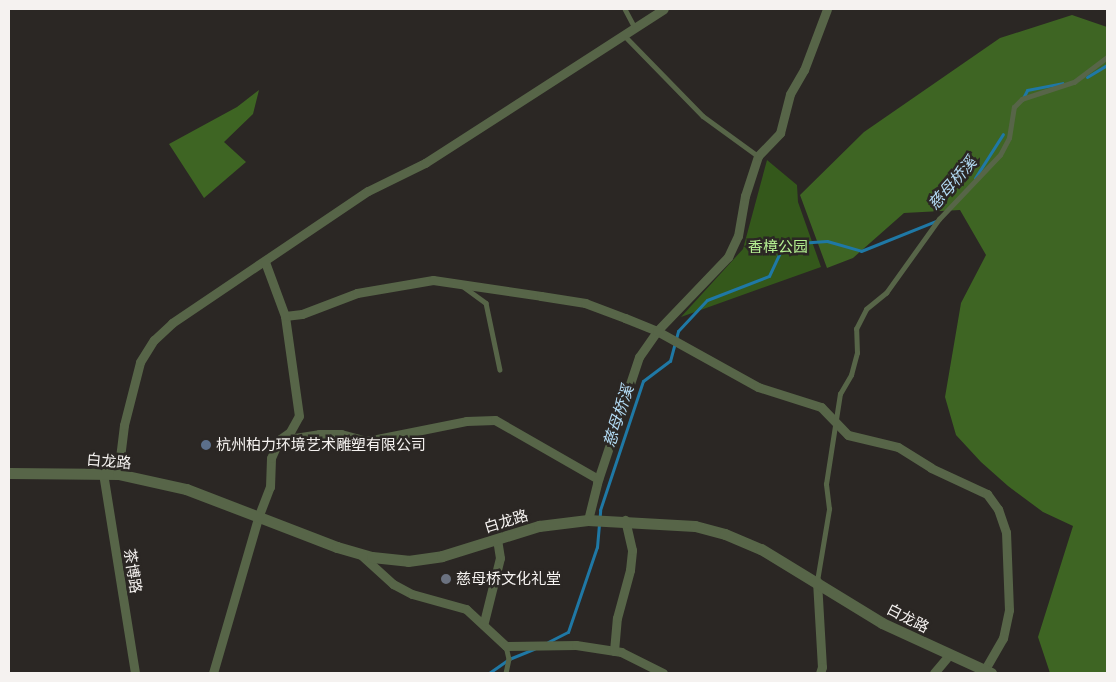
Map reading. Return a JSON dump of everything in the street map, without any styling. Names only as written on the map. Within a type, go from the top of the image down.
[{"type":"street","points":[[118,474],[124,425],[140,362],[154,340],[172,323],[368,191],[426,163],[664,9]]},
{"type":"street","points":[[588,520],[598,479],[639,357],[657,331],[728,257],[738,236],[745,196],[758,156],[780,133],[790,94],[804,70],[827,9]]},
{"type":"street","points":[[213,673],[258,514],[270,487],[271,458],[279,440],[290,432],[299,416],[285,316],[265,262]]},
{"type":"street","points":[[285,316],[302,314],[357,293],[393,284],[433,280],[585,303],[657,331],[758,387],[825,409],[848,435],[898,447],[931,468],[974,486],[987,494],[998,510],[1006,532],[1009,610],[1003,638],[988,672]]},
{"type":"street","points":[[279,440],[318,434],[341,434],[367,441],[466,421],[495,420],[598,479]]},
{"type":"street","name":"白龙路","points":[[9,473],[118,474],[186,489],[258,514],[360,554],[408,560],[442,556],[539,526],[588,520],[624,520],[695,526],[724,534],[761,549],[817,581],[882,622],[988,672]]},
{"type":"street","name":"茶博路","points":[[104,473],[135,673]]},
{"type":"street","points":[[614,651],[617,618],[630,570],[632,550],[624,520]]},
{"type":"street","points":[[484,622],[500,558],[497,539]]},
{"type":"street","points":[[360,554],[393,584],[419,597],[466,609],[484,622],[506,646],[576,645],[614,651],[640,659],[663,673]]},
{"type":"street","points":[[817,581],[822,667],[820,673]]},
{"type":"street","points":[[934,673],[949,655]]},
{"type":"lane","points":[[625,9],[635,28]]},
{"type":"lane","points":[[624,35],[703,116],[758,156]]},
{"type":"lane","points":[[817,581],[829,509],[826,484],[840,394],[851,375],[857,353],[856,330],[866,309],[886,293],[939,220],[1000,155],[1009,138],[1014,107],[1022,99],[1074,82],[1107,57]]},
{"type":"lane","points":[[458,283],[486,303],[500,370]]},
{"type":"lane","points":[[506,646],[509,659],[506,673]]},
{"type":"green space","points":[[1072,15],[1107,27],[1107,673],[1050,673],[1038,637],[1073,526],[1043,512],[1008,486],[981,462],[956,435],[945,397],[961,303],[986,255],[960,210],[904,213],[853,258],[827,268],[800,195],[864,132],[1000,38]]},
{"type":"green space","points":[[259,90],[253,114],[224,142],[246,162],[204,198],[169,144],[237,107]]},
{"type":"green space","name":"香樟公园","points":[[767,160],[797,185],[798,202],[821,267],[681,317],[743,249]]},
{"type":"waterway","points":[[1087,77],[1107,65]]},
{"type":"waterway","points":[[1022,100],[1027,90],[1062,83]]},
{"type":"waterway","name":"慈母桥溪","points":[[975,178],[1003,134]]},
{"type":"waterway","name":"慈母桥溪","points":[[548,642],[568,632],[597,547],[600,510],[643,381],[670,361],[678,331],[707,300],[769,276],[784,244],[827,241],[861,251],[938,220]]},
{"type":"waterway","name":"慈母桥溪","points":[[489,673],[509,659],[534,649]]},
{"type":"place","name":"杭州柏力环境艺术雕塑有限公司","points":[[206,445]]},
{"type":"place","name":"慈母桥文化礼堂","points":[[446,579]]}]
